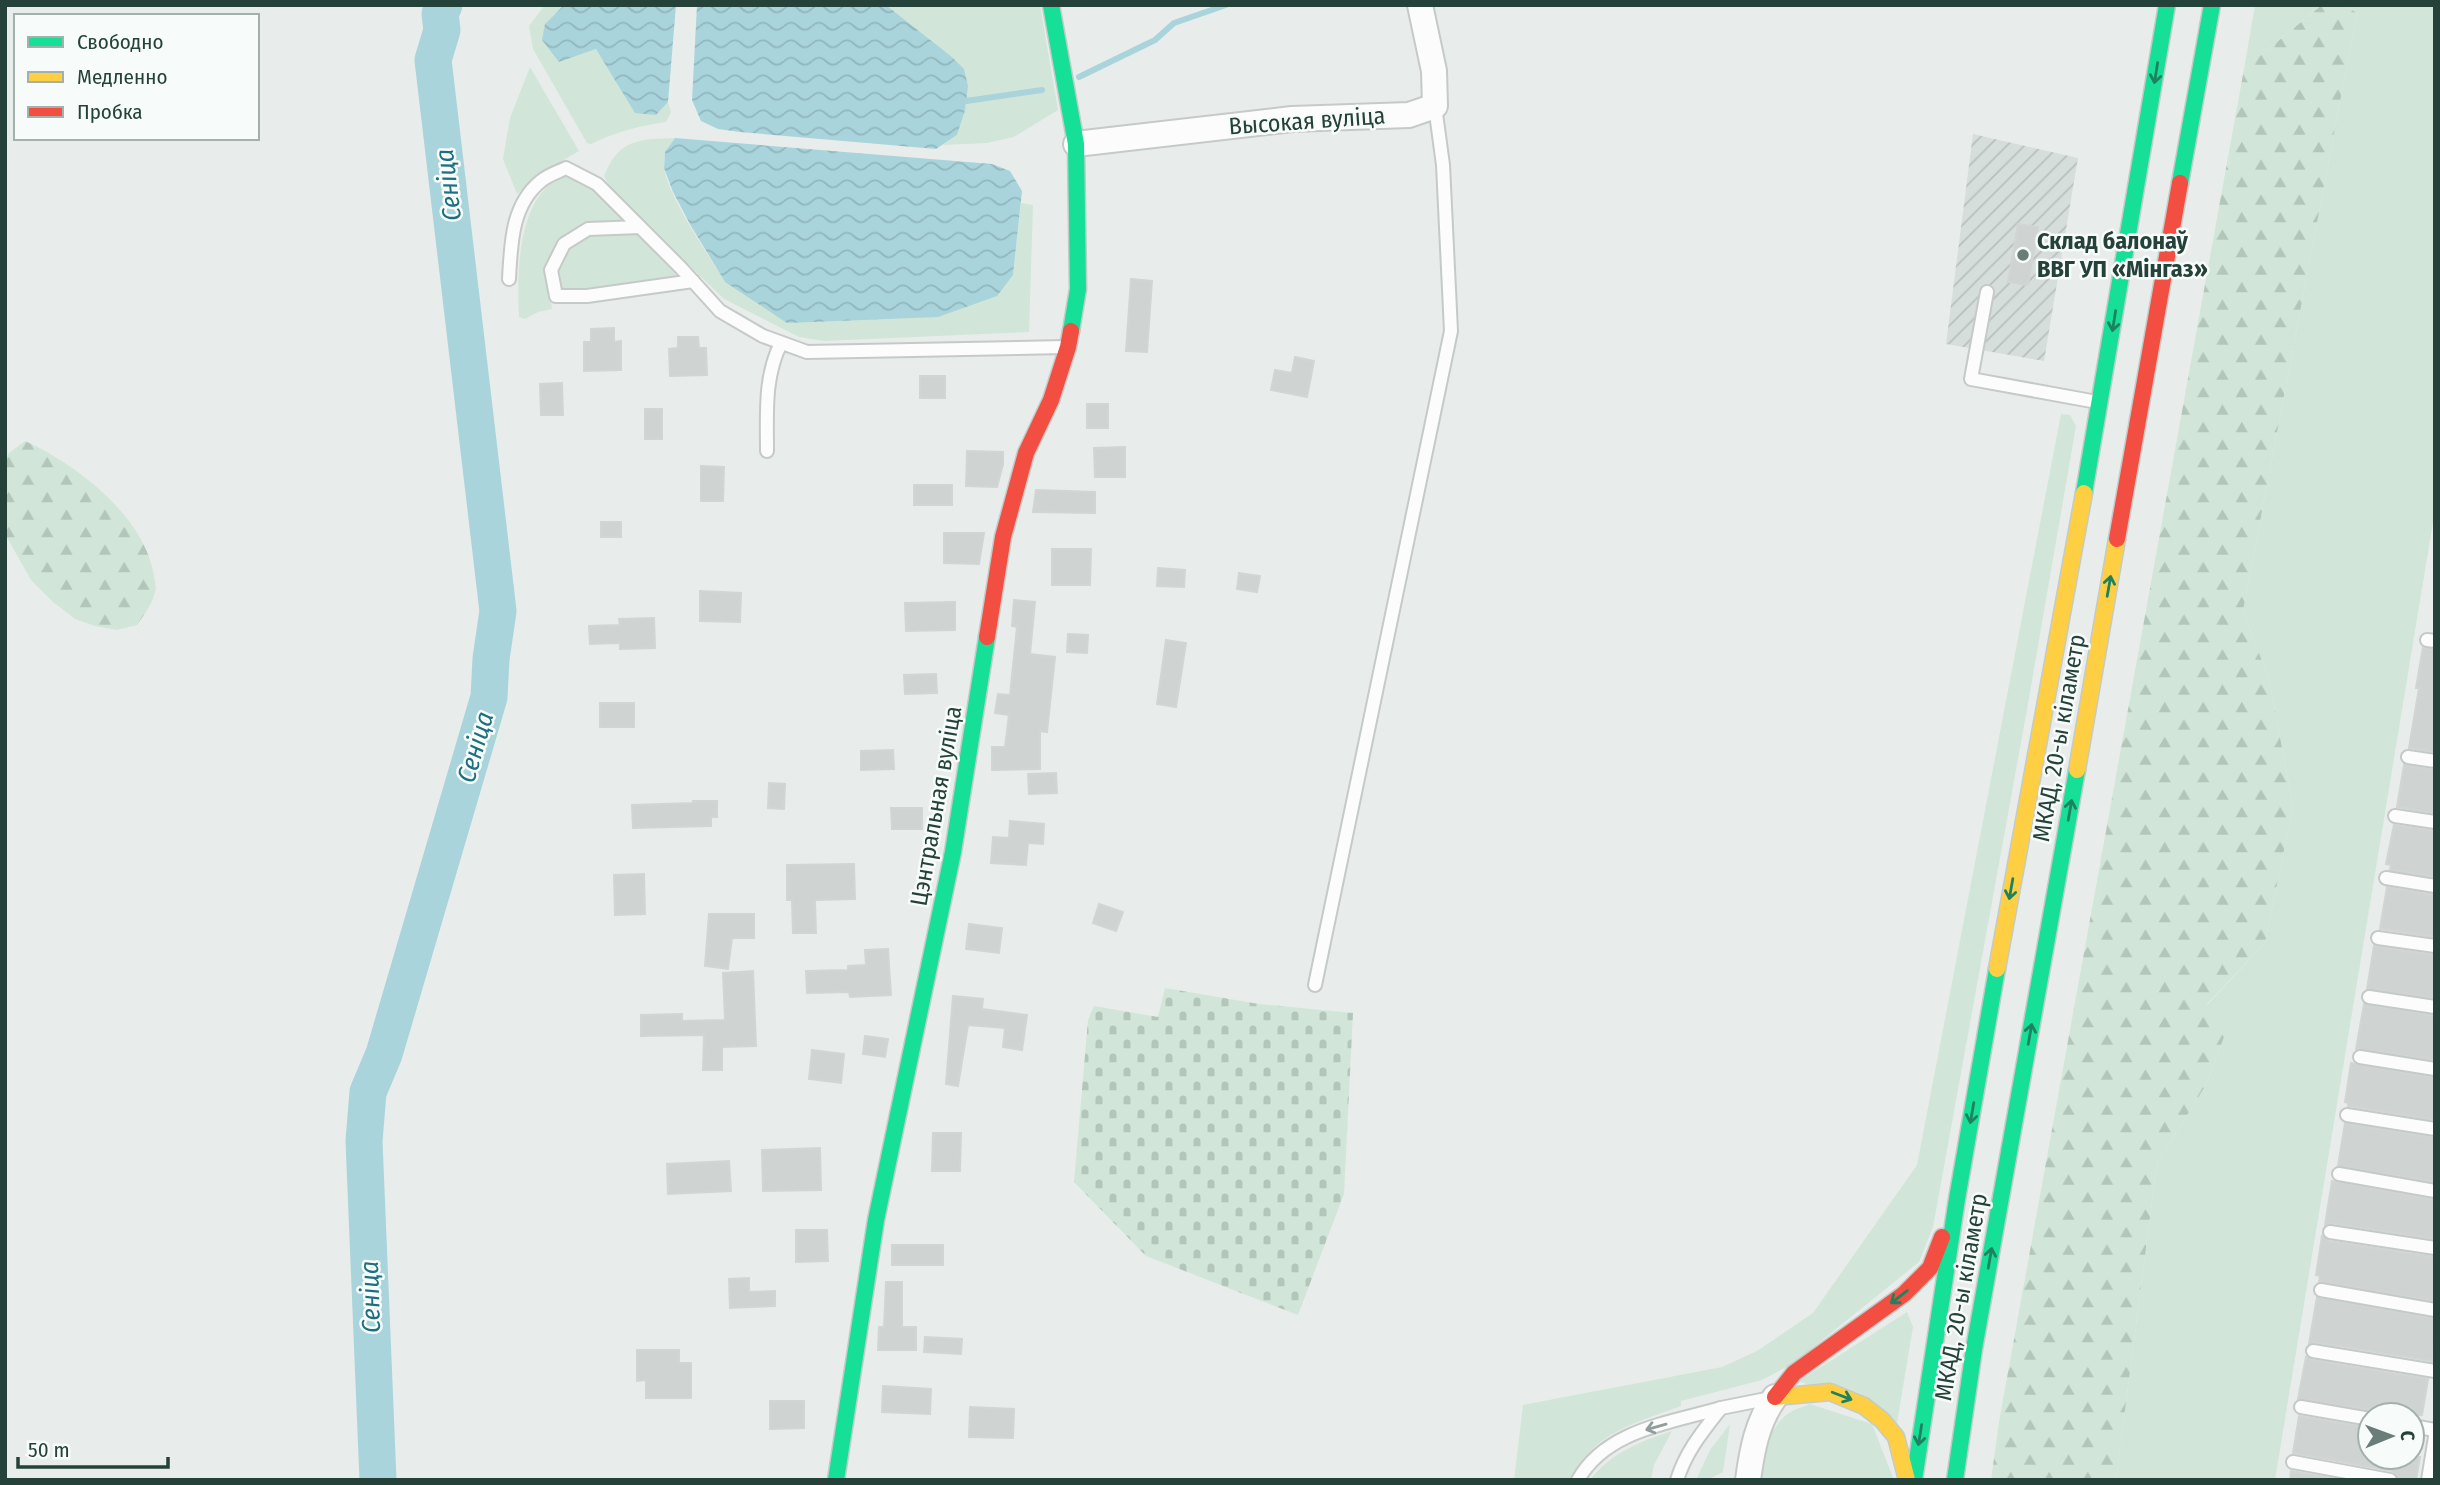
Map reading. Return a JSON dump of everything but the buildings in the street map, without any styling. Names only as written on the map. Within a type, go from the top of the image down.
[{"type":"main road","name":"Цэнтральная вуліца","points":[[836,1480],[876,1220],[953,852],[1003,537],[1026,453],[1051,400],[1068,347],[1078,289],[1076,144],[1051,5]]},
{"type":"main road","name":"МКАД, 20-ы кіламетр","points":[[1914,1480],[1957,1199],[2040,726],[2101,403],[2167,5]]},
{"type":"main road","name":"МКАД, 20-ы кіламетр","points":[[1955,1480],[1974,1349],[2212,5]]},
{"type":"main road","points":[[1775,1397],[1794,1373],[1904,1294],[1930,1268],[1957,1199]]},
{"type":"main road","points":[[1775,1397],[1830,1392],[1864,1406],[1882,1420],[1896,1437],[1907,1480]]},
{"type":"street","points":[[1420,5],[1434,71],[1435,106]]},
{"type":"street","name":"Высокая вуліца","points":[[1076,144],[1292,119],[1409,114],[1435,106]]},
{"type":"street","points":[[1748,1480],[1759,1425],[1775,1397]]},
{"type":"lane","points":[[1315,985],[1451,331],[1443,165],[1435,106]]},
{"type":"lane","points":[[509,279],[512,236],[522,201],[541,181],[566,168],[597,184],[720,312],[781,343],[807,352],[1068,347]]},
{"type":"lane","points":[[640,227],[588,229],[564,244],[551,270],[556,296],[587,296],[693,281]]},
{"type":"lane","points":[[1987,292],[1971,379],[2101,403]]},
{"type":"lane","points":[[766,451],[767,386],[772,361],[781,343]]},
{"type":"lane","points":[[2408,757],[2435,761]]},
{"type":"lane","points":[[2395,816],[2435,822]]},
{"type":"lane","points":[[2386,878],[2435,886]]},
{"type":"lane","points":[[2378,938],[2435,946]]},
{"type":"lane","points":[[2369,997],[2435,1007]]},
{"type":"lane","points":[[2360,1057],[2435,1069]]},
{"type":"lane","points":[[2347,1115],[2435,1129]]},
{"type":"lane","points":[[2339,1174],[2435,1191]]},
{"type":"lane","points":[[2330,1232],[2435,1248]]},
{"type":"lane","points":[[2321,1290],[2435,1310]]},
{"type":"lane","points":[[2313,1350],[2435,1371]]},
{"type":"lane","points":[[1578,1480],[1586,1465],[1603,1449],[1626,1436],[1721,1408],[1775,1397]]},
{"type":"lane","points":[[2301,1407],[2356,1417]]},
{"type":"lane","points":[[1677,1480],[1683,1460],[1721,1408]]},
{"type":"lane","points":[[2428,1480],[2435,1437]]},
{"type":"lane","points":[[2293,1462],[2390,1480]]},
{"type":"shaded area","points":[[1973,134],[2078,158],[2044,361],[1946,344]]},
{"type":"green space","points":[[545,5],[564,5],[545,24],[559,62],[596,49],[656,115],[668,102],[671,112],[666,122],[646,125],[591,144],[587,143],[533,49],[529,26]]},
{"type":"green space","points":[[886,5],[1040,5],[1058,110],[1014,137],[987,143],[943,145],[957,135],[952,57]]},
{"type":"green space","points":[[2255,5],[2322,5],[2244,69]]},
{"type":"green space","points":[[2322,5],[2344,5],[2357,13],[2243,611],[2269,679],[2293,806],[2265,943],[2207,1004],[2224,1037],[2206,1085],[2157,1163],[2116,1480],[1991,1480],[1999,1422],[2244,69]]},
{"type":"green space","points":[[2344,5],[2435,5],[2435,510],[2275,1480],[2116,1480],[2157,1163],[2206,1085],[2224,1037],[2207,1005],[2265,943],[2293,806],[2269,679],[2243,611],[2357,13]]},
{"type":"green space","points":[[530,67],[579,151],[540,174],[517,194],[503,159],[510,118]]},
{"type":"green space","points":[[675,138],[664,159],[667,179],[690,225],[725,282],[1013,275],[1021,203],[1033,205],[1029,332],[824,341],[799,337],[724,299],[612,191],[604,176],[616,155],[624,148],[651,139]]},
{"type":"green space","points":[[571,174],[597,190],[627,225],[563,240],[547,276],[552,309],[525,319],[519,317],[520,256],[530,213],[539,196],[553,182]]},
{"type":"green space","points":[[635,232],[677,276],[589,293],[559,291],[557,269],[567,248],[591,233]]},
{"type":"green space","points":[[2061,414],[2070,415],[2076,426],[1933,1227],[1919,1262],[1794,1363],[1762,1380],[1681,1401],[1681,1406],[1617,1431],[1591,1450],[1569,1480],[1514,1480],[1523,1405],[1722,1367],[1757,1351],[1813,1313],[1917,1165]]},
{"type":"green space","points":[[25,441],[85,477],[121,511],[135,530],[146,550],[156,587],[150,606],[137,625],[117,630],[75,619],[31,580],[5,534],[5,460],[9,453]]},
{"type":"green space","points":[[1165,988],[1259,1004],[1353,1013],[1344,1194],[1298,1315],[1146,1256],[1074,1182],[1088,1020],[1094,1006],[1158,1017]]},
{"type":"green space","points":[[1907,1312],[1913,1327],[1897,1423],[1799,1381]]},
{"type":"green space","points":[[1810,1404],[1872,1424],[1894,1480],[1760,1480],[1768,1443],[1776,1426],[1789,1413]]},
{"type":"green space","points":[[1730,1424],[1723,1472],[1707,1480],[1696,1480],[1710,1450]]},
{"type":"green space","points":[[1672,1431],[1654,1465],[1651,1480],[1590,1480],[1607,1462],[1627,1449]]},
{"type":"water","points":[[564,5],[676,5],[668,102],[656,115],[635,113],[596,49],[559,62],[542,40],[545,24]]},
{"type":"water","points":[[697,5],[886,5],[964,69],[968,86],[965,110],[957,135],[936,149],[740,132],[718,129],[701,121],[692,100]]},
{"type":"water","points":[[675,138],[992,164],[1010,171],[1022,191],[1013,275],[997,296],[938,317],[787,323],[725,282],[691,226],[664,168],[665,152]]},
{"type":"waterway","name":"Сеніца","points":[[378,1480],[364,1141],[368,1092],[384,1054],[489,697],[498,611],[433,60],[442,30],[440,14],[444,5]]},
{"type":"waterway","points":[[1079,77],[1155,40],[1174,23],[1226,5]]},
{"type":"waterway","points":[[966,101],[1042,90]]},
{"type":"traffic: fast","points":[[1051,5],[1076,144],[1078,289],[1071,331]]},
{"type":"traffic: fast","points":[[2084,493],[2167,5]]},
{"type":"traffic: fast","points":[[2180,183],[2212,5]]},
{"type":"traffic: fast","points":[[836,1480],[876,1220],[953,852],[987,637]]},
{"type":"traffic: fast","points":[[1955,1480],[1974,1349],[2077,770]]},
{"type":"traffic: fast","points":[[1914,1480],[1957,1199],[1997,969]]},
{"type":"traffic: slow","points":[[1997,969],[2084,493]]},
{"type":"traffic: slow","points":[[2077,770],[2117,539]]},
{"type":"traffic: slow","points":[[1775,1397],[1830,1392],[1864,1406],[1882,1420],[1896,1437],[1907,1480]]},
{"type":"traffic: jam","points":[[2117,539],[2180,183]]},
{"type":"traffic: jam","points":[[987,637],[1003,537],[1026,453],[1051,400],[1071,331]]},
{"type":"traffic: jam","points":[[1775,1397],[1794,1373],[1904,1294],[1930,1268],[1942,1237]]},
{"type":"place","name":"Склад балонаў ВВГ УП «Мінгаз»","points":[[2023,255]]}]
